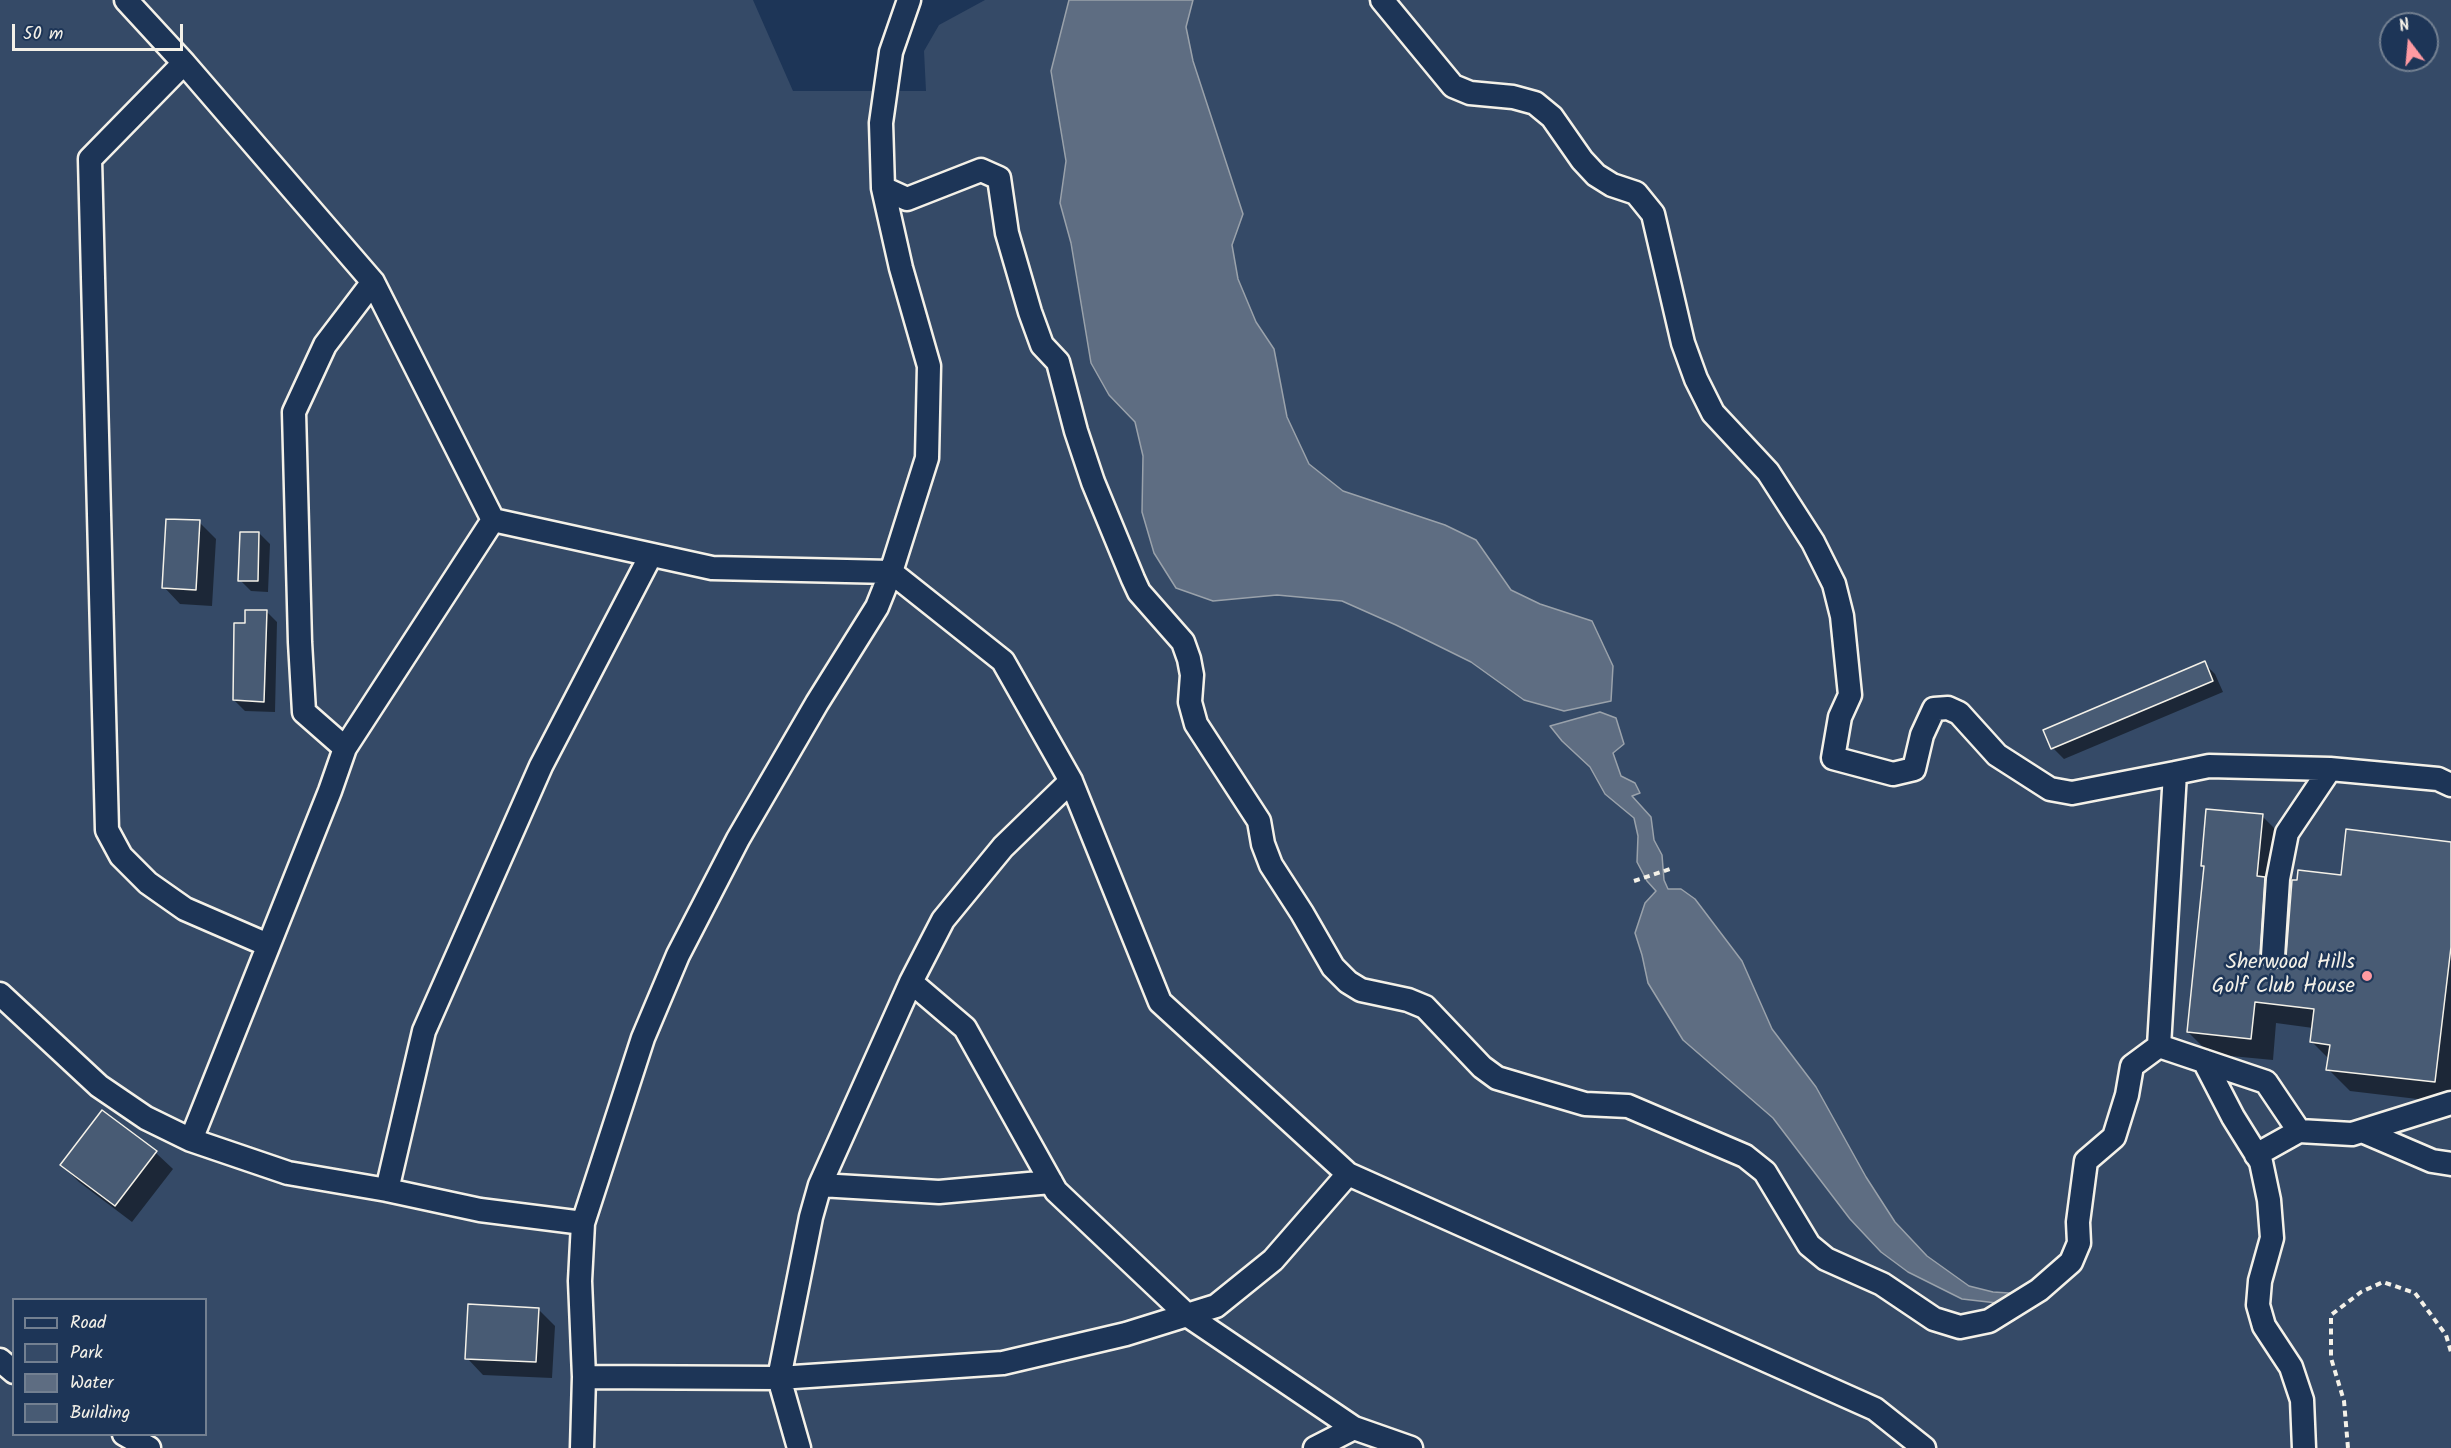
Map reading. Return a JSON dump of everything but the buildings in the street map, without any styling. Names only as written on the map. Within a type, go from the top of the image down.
[{"type":"street","points":[[126,0],[184,63],[372,282],[493,520]]},
{"type":"street","points":[[582,1448],[584,1377],[580,1281],[584,1223],[643,1038],[678,955],[738,839],[817,703],[877,608],[891,572],[927,458],[929,366],[901,268],[883,188],[881,123],[891,52],[909,0]]},
{"type":"street","points":[[1382,0],[1453,86],[1470,93],[1513,97],[1535,103],[1552,117],[1582,160],[1596,175],[1612,185],[1636,193],[1653,214],[1683,343],[1696,379],[1713,413],[1774,480],[1813,542],[1834,584],[1842,616],[1850,695],[1840,717],[1833,758],[1893,774],[1914,769],[1922,735],[1934,709],[1948,708],[1959,713],[1997,755],[2050,789],[2072,793],[2209,766],[2330,769],[2438,779],[2451,785]]},
{"type":"street","points":[[184,63],[90,159],[107,830],[121,856],[157,889],[185,909],[268,945]]},
{"type":"street","points":[[883,188],[907,199],[981,170],[999,178],[1007,233],[1030,312],[1042,345],[1058,362],[1076,431],[1090,471],[1139,592],[1183,642],[1192,675],[1190,702],[1197,724],[1259,820],[1263,844],[1271,865],[1302,913],[1333,968],[1361,990],[1408,1000],[1425,1007],[1482,1067],[1497,1078],[1585,1104],[1628,1106],[1745,1156],[1765,1172],[1809,1245],[1826,1259],[1882,1284],[1934,1319],[1960,1327],[1989,1321],[2039,1290],[2071,1262],[2079,1243],[2078,1222],[2086,1161],[2114,1137],[2127,1095],[2132,1066],[2159,1046]]},
{"type":"street","points":[[345,748],[304,712],[294,412],[325,345],[372,282]]},
{"type":"street","points":[[493,520],[712,568],[891,572],[1003,661],[1071,781],[1160,1002],[1348,1174],[1875,1409],[1924,1448]]},
{"type":"street","points":[[191,1140],[345,748],[493,520]]},
{"type":"street","points":[[387,1190],[424,1031],[541,766],[651,555]]},
{"type":"street","points":[[2273,956],[2278,879],[2287,833],[2330,769]]},
{"type":"street","points":[[2159,1046],[2175,773]]},
{"type":"street","points":[[799,1448],[778,1378],[811,1217],[820,1185],[911,982],[943,920],[1003,847],[1071,781]]},
{"type":"street","points":[[911,982],[965,1028],[1056,1191],[1187,1315],[1354,1428],[1411,1448]]},
{"type":"street","points":[[0,994],[99,1086],[146,1118],[191,1140],[288,1173],[387,1190],[480,1210],[584,1223]]},
{"type":"street","points":[[2159,1046],[2266,1082],[2299,1131]]},
{"type":"street","points":[[2204,1061],[2233,1117],[2261,1162],[2269,1200],[2272,1238],[2260,1281],[2258,1305],[2264,1326],[2291,1367],[2302,1400],[2304,1448]]},
{"type":"street","points":[[2256,1155],[2299,1131],[2352,1134],[2451,1103]]},
{"type":"street","points":[[2362,1131],[2432,1161],[2451,1164]]},
{"type":"street","points":[[584,1377],[778,1378],[1003,1363],[1126,1334],[1216,1306],[1273,1260],[1348,1174]]},
{"type":"street","points":[[820,1185],[939,1192],[1051,1182]]},
{"type":"street","points":[[0,1360],[12,1370]]},
{"type":"street","points":[[1315,1448],[1354,1428]]},
{"type":"street","points":[[128,1436],[149,1448]]},
{"type":"path","points":[[1634,881],[1670,869]]},
{"type":"path","points":[[2349,1448],[2344,1401],[2331,1358],[2331,1315],[2361,1292],[2383,1282],[2415,1293],[2446,1335],[2451,1352]]},
{"type":"green space","points":[[0,0],[753,0],[793,91],[926,91],[924,51],[939,25],[985,0],[2451,0],[2451,1448],[0,1448]]},
{"type":"water","points":[[1069,0],[1193,0],[1186,27],[1193,61],[1243,214],[1232,245],[1238,279],[1256,322],[1274,349],[1287,417],[1309,464],[1343,491],[1445,525],[1476,540],[1511,590],[1540,604],[1592,621],[1613,666],[1611,701],[1564,711],[1524,700],[1471,662],[1342,601],[1277,595],[1213,601],[1176,588],[1154,553],[1142,512],[1143,456],[1135,422],[1109,395],[1091,363],[1071,243],[1060,203],[1066,161],[1051,71]]},
{"type":"water","points":[[1600,712],[1616,718],[1624,744],[1613,753],[1621,776],[1635,783],[1640,793],[1632,796],[1651,817],[1654,840],[1662,855],[1664,880],[1668,889],[1681,889],[1695,899],[1742,961],[1772,1029],[1816,1087],[1866,1177],[1895,1222],[1927,1256],[1969,1286],[1993,1292],[2025,1294],[1997,1303],[1962,1299],[1908,1272],[1881,1252],[1850,1219],[1773,1118],[1683,1040],[1648,983],[1635,933],[1645,903],[1656,891],[1647,881],[1637,862],[1638,836],[1634,818],[1605,794],[1590,767],[1562,741],[1550,726]]},
{"type":"place","name":"Sherwood Hills Golf Club House","points":[[2367,976]]}]
